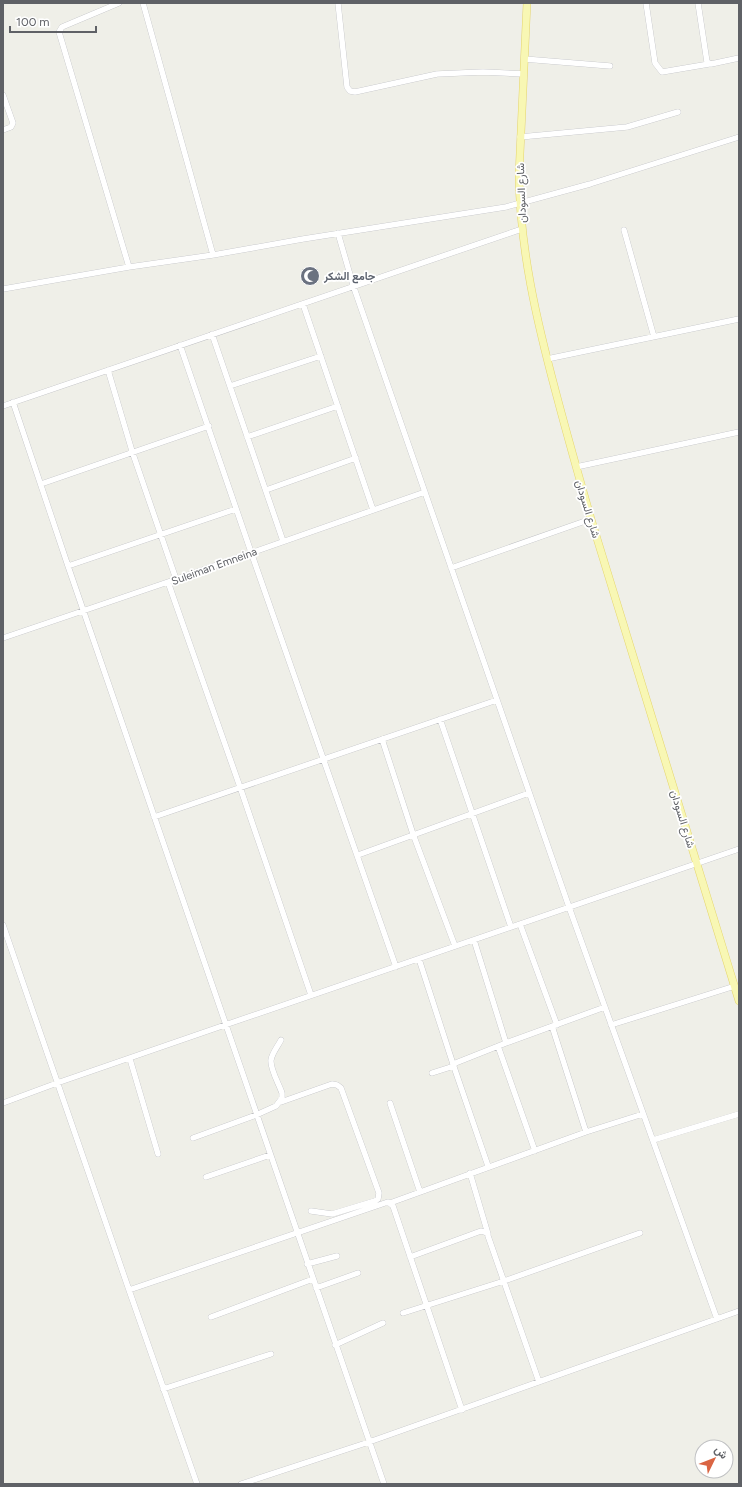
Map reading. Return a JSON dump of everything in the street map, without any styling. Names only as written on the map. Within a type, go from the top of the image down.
[{"type":"main road","name":"شارع السودان","points":[[527,3],[520,137],[519,204],[530,290],[547,359],[591,519],[739,1001]]},
{"type":"street","points":[[119,3],[62,27],[59,32],[129,267]]},
{"type":"street","points":[[143,3],[213,255]]},
{"type":"street","points":[[338,3],[347,87],[352,92],[437,74],[482,72],[524,74]]},
{"type":"street","points":[[646,3],[654,63],[662,72],[739,58]]},
{"type":"street","points":[[698,3],[709,64]]},
{"type":"street","points":[[524,59],[610,66]]},
{"type":"street","points":[[3,95],[13,123],[11,127],[3,130]]},
{"type":"street","points":[[520,137],[627,127],[678,112]]},
{"type":"street","points":[[3,289],[129,267],[213,255],[519,204],[590,184],[739,138]]},
{"type":"street","points":[[3,406],[303,304],[353,285],[522,229]]},
{"type":"street","points":[[624,230],[654,337]]},
{"type":"street","points":[[338,233],[353,285],[529,793],[717,1319]]},
{"type":"street","points":[[303,304],[373,510]]},
{"type":"street","points":[[547,359],[739,319]]},
{"type":"street","points":[[212,334],[283,541]]},
{"type":"street","points":[[180,345],[396,967]]},
{"type":"street","points":[[230,386],[320,356]]},
{"type":"street","points":[[108,370],[132,452],[176,579]]},
{"type":"street","points":[[14,402],[83,610],[384,1484]]},
{"type":"street","points":[[247,438],[338,406]]},
{"type":"street","points":[[41,484],[209,426]]},
{"type":"street","points":[[576,467],[739,432]]},
{"type":"street","points":[[266,490],[356,458]]},
{"type":"street","name":"Suleiman Emneina","points":[[3,638],[425,492]]},
{"type":"street","points":[[68,566],[236,509]]},
{"type":"street","points":[[451,568],[591,519]]},
{"type":"street","points":[[168,582],[311,995]]},
{"type":"street","points":[[154,817],[323,758],[497,700]]},
{"type":"street","points":[[440,719],[511,927]]},
{"type":"street","points":[[382,739],[413,834],[455,946]]},
{"type":"street","points":[[358,855],[529,793]]},
{"type":"street","points":[[3,1103],[311,995],[697,864],[739,848]]},
{"type":"street","points":[[3,924],[128,1290],[197,1484]]},
{"type":"street","points":[[520,924],[554,1026],[586,1132]]},
{"type":"street","points":[[474,940],[506,1042]]},
{"type":"street","points":[[419,959],[453,1065],[488,1166]]},
{"type":"street","points":[[611,1025],[735,986]]},
{"type":"street","points":[[432,1073],[506,1042],[605,1007]]},
{"type":"street","points":[[280,1102],[282,1093],[271,1060],[281,1040]]},
{"type":"street","points":[[498,1046],[536,1151]]},
{"type":"street","points":[[130,1058],[158,1154]]},
{"type":"street","points":[[192,1138],[256,1115],[276,1106],[280,1102],[332,1084],[337,1085],[341,1088],[379,1193],[378,1199],[332,1214],[311,1211]]},
{"type":"street","points":[[390,1104],[420,1192]]},
{"type":"street","points":[[128,1290],[384,1203],[390,1203],[488,1166],[643,1114]]},
{"type":"street","points":[[653,1140],[739,1114]]},
{"type":"street","points":[[206,1178],[270,1155]]},
{"type":"street","points":[[470,1174],[488,1234],[539,1382]]},
{"type":"street","points":[[390,1203],[393,1206],[462,1410]]},
{"type":"street","points":[[410,1257],[481,1231],[488,1234]]},
{"type":"street","points":[[403,1314],[426,1305],[504,1281],[640,1233]]},
{"type":"street","points":[[307,1264],[337,1256]]},
{"type":"street","points":[[316,1288],[358,1273]]},
{"type":"street","points":[[211,1316],[313,1279]]},
{"type":"street","points":[[241,1484],[462,1410],[739,1311]]},
{"type":"street","points":[[336,1344],[383,1323]]},
{"type":"street","points":[[163,1389],[271,1354]]},
{"type":"place","name":"جامع الشكر","points":[[310,276]]}]
